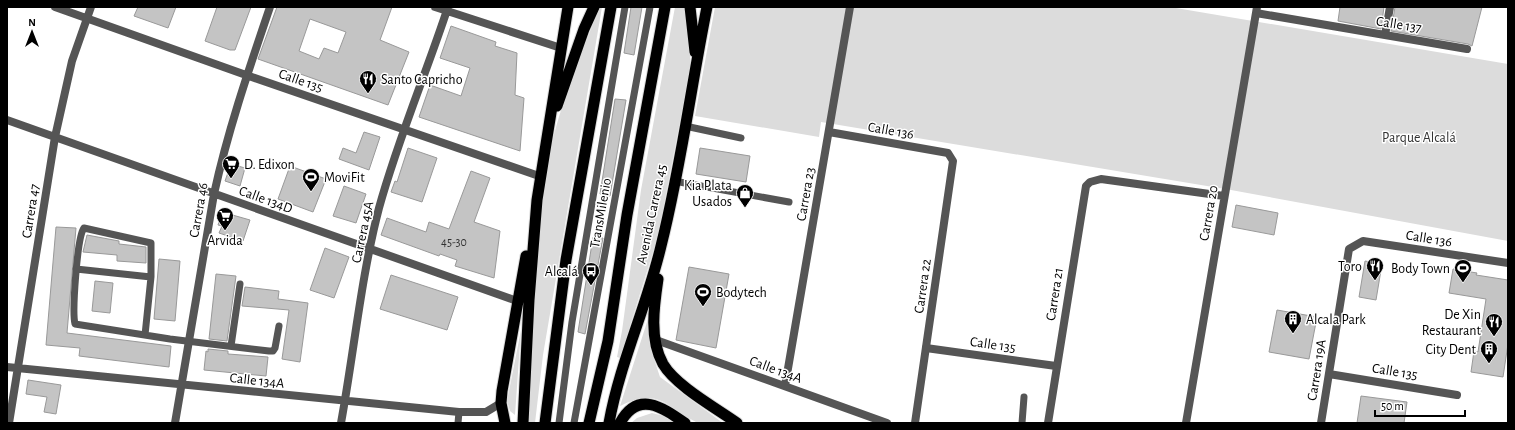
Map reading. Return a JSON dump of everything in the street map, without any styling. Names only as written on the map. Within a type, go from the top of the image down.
[{"type":"highway","points":[[505,423],[501,403],[502,391],[568,7]]},
{"type":"highway","points":[[545,143],[565,81],[594,7]]},
{"type":"highway","points":[[544,423],[568,247],[611,7]]},
{"type":"highway","name":"Avenida Carrera 45","points":[[589,423],[608,341],[627,214],[665,7]]},
{"type":"highway","points":[[690,7],[695,48],[695,70]]},
{"type":"highway","name":"Avenida Carrera 45","points":[[609,423],[620,375],[662,245],[707,7]]},
{"type":"highway","points":[[523,423],[528,300],[536,200]]},
{"type":"highway","points":[[662,245],[654,309],[654,328],[662,363],[668,372],[680,383],[737,423]]},
{"type":"highway","points":[[620,423],[629,411],[640,405],[647,404],[664,409],[685,423]]},
{"type":"street","name":"Calle 135","points":[[54,7],[246,76],[540,176]]},
{"type":"street","name":"Carrera 47","points":[[9,423],[55,137],[72,61],[91,7]]},
{"type":"street","name":"Carrera 46","points":[[175,423],[214,194],[223,151],[246,76],[270,7]]},
{"type":"street","points":[[435,7],[448,9],[561,48]]},
{"type":"street","name":"Carrera 23","points":[[785,386],[850,7]]},
{"type":"street","points":[[1385,35],[1390,7]]},
{"type":"street","name":"Carrera 45A","points":[[342,423],[379,210],[404,129],[448,9]]},
{"type":"street","name":"Calle 137","points":[[1257,10],[1385,35],[1467,49]]},
{"type":"street","name":"Carrera 20","points":[[1186,423],[1257,10]]},
{"type":"street","name":"Calle 134D","points":[[7,120],[517,301]]},
{"type":"street","name":"Calle 136","points":[[829,132],[948,153]]},
{"type":"street","name":"Carrera 22","points":[[915,423],[953,161],[948,153]]},
{"type":"street","name":"Carrera 21","points":[[1048,423],[1086,186],[1090,182],[1101,179],[1224,196]]},
{"type":"street","name":"Calle 136","points":[[1349,250],[1363,241],[1508,263]]},
{"type":"street","name":"Carrera 19A","points":[[1321,423],[1349,250]]},
{"type":"street","name":"Calle 134A","points":[[656,340],[886,423]]},
{"type":"street","name":"Calle 135","points":[[926,348],[1056,366]]},
{"type":"street","name":"Calle 134A","points":[[7,367],[345,402],[459,412],[486,412],[501,403]]},
{"type":"street","name":"Calle 135","points":[[1329,374],[1457,395]]},
{"type":"lane","name":"TransMilenio","points":[[559,423],[574,314],[625,7]]},
{"type":"lane","name":"TransMilenio","points":[[574,423],[650,7]]},
{"type":"lane","points":[[685,126],[741,138]]},
{"type":"lane","points":[[674,180],[789,202]]},
{"type":"lane","points":[[145,335],[151,278],[152,245],[149,242],[84,228],[80,236],[76,269],[75,324],[145,335],[273,351],[279,326]]},
{"type":"lane","points":[[76,269],[151,278]]},
{"type":"lane","points":[[232,346],[240,284]]},
{"type":"lane","points":[[1022,423],[1024,397]]},
{"type":"lane","points":[[458,423],[459,412]]},
{"type":"green space","points":[[600,7],[602,7],[543,355],[535,423],[528,423],[535,269],[545,177],[554,134],[568,90]]},
{"type":"green space","points":[[675,7],[684,7],[690,43],[690,66],[658,236],[620,358],[617,357],[622,331],[641,190]]},
{"type":"green space","name":"Parque Alcalá","points":[[715,7],[1170,7],[1508,64],[1508,241],[1231,190],[821,122],[819,137],[695,116]]},
{"type":"green space","points":[[648,319],[650,347],[660,377],[723,423],[705,424],[696,422],[661,401],[653,398],[644,398],[620,406]]},
{"type":"green space","points":[[521,330],[515,415],[510,411],[507,401]]},
{"type":"green space","points":[[652,413],[668,417],[675,423],[631,423],[637,418]]},
{"type":"building","points":[[138,7],[176,7],[168,28],[134,16]]},
{"type":"building","points":[[217,7],[251,7],[235,50],[230,50],[205,41]]},
{"type":"building","points":[[277,7],[392,7],[380,40],[409,52],[388,105],[258,59]],"holes":[[[310,19],[346,32],[338,53],[324,48],[319,59],[299,51]]]},
{"type":"building","points":[[631,7],[642,7],[634,55],[624,53]]},
{"type":"building","points":[[1340,7],[1384,7],[1381,29],[1338,21]]},
{"type":"building","points":[[1395,7],[1482,7],[1472,46],[1468,44],[1391,31]]},
{"type":"building","points":[[451,26],[496,42],[495,46],[517,53],[515,95],[524,98],[520,151],[419,117],[430,85],[461,96],[470,68],[440,58]]},
{"type":"building","points":[[615,99],[626,100],[610,196],[600,194]]},
{"type":"building","points":[[364,132],[380,137],[369,170],[339,159],[343,148],[356,153]]},
{"type":"building","points":[[408,148],[437,158],[422,202],[391,192],[395,181],[397,182]]},
{"type":"building","points":[[700,148],[750,156],[746,182],[696,174]]},
{"type":"building","points":[[231,164],[245,168],[240,186],[225,181]]},
{"type":"building","points":[[290,166],[326,179],[313,212],[278,199]]},
{"type":"building","points":[[471,171],[490,178],[474,222],[500,231],[494,278],[455,266],[457,260],[440,254],[439,256],[381,235],[387,218],[426,232],[429,222],[449,229]]},
{"type":"building","points":[[344,186],[366,194],[356,223],[333,216]]},
{"type":"building","points":[[1236,205],[1278,213],[1274,235],[1232,227]]},
{"type":"building","points":[[222,212],[250,220],[243,241],[219,233],[222,226],[218,225]]},
{"type":"building","points":[[56,227],[76,228],[67,333],[171,346],[169,367],[79,356],[80,348],[46,345]]},
{"type":"building","points":[[87,235],[119,241],[119,244],[146,247],[146,263],[117,261],[117,255],[83,252]]},
{"type":"building","name":"Alcalá","points":[[593,237],[603,238],[585,334],[578,332]]},
{"type":"building","points":[[325,248],[349,257],[334,298],[310,290]]},
{"type":"building","points":[[159,259],[180,261],[175,321],[154,319]]},
{"type":"building","points":[[1365,261],[1382,264],[1376,300],[1359,297]]},
{"type":"building","name":"Bodytech","points":[[689,267],[729,274],[716,348],[676,340]]},
{"type":"building","points":[[1453,269],[1477,273],[1476,275],[1508,280],[1508,344],[1503,377],[1471,372],[1474,351],[1478,352],[1486,299],[1449,293]]},
{"type":"building","points":[[216,274],[236,276],[227,341],[209,339]]},
{"type":"building","points":[[391,275],[458,297],[447,330],[380,309]]},
{"type":"building","points":[[95,281],[113,283],[110,313],[92,311]]},
{"type":"building","points":[[245,287],[279,291],[278,299],[308,303],[300,362],[282,359],[289,310],[242,306]]},
{"type":"building","name":"Alcala Park","points":[[1277,310],[1317,317],[1309,359],[1269,352]]},
{"type":"building","points":[[208,349],[228,351],[228,354],[268,357],[266,376],[204,370],[206,351],[208,352]]},
{"type":"building","points":[[28,380],[61,385],[56,414],[44,412],[47,397],[26,394]]},
{"type":"building","points":[[1361,396],[1407,402],[1404,423],[1357,423]]},
{"type":"place","name":"Santo Capricho","points":[[368,94]]},
{"type":"place","name":"D. Edixon","points":[[231,179]]},
{"type":"place","name":"MoviFit","points":[[311,192]]},
{"type":"place","name":"Kia Plata Usados","points":[[745,208]]},
{"type":"place","name":"Arvida","points":[[225,231]]},
{"type":"place","name":"Toro","points":[[1375,281]]},
{"type":"place","name":"Body Town","points":[[1463,283]]},
{"type":"place","name":"Alcalá","points":[[591,286]]},
{"type":"place","name":"Bodytech","points":[[703,307]]},
{"type":"place","name":"Alcala Park","points":[[1293,334]]},
{"type":"place","name":"De Xin Restaurant","points":[[1494,337]]},
{"type":"place","name":"City Dent","points":[[1489,364]]}]
